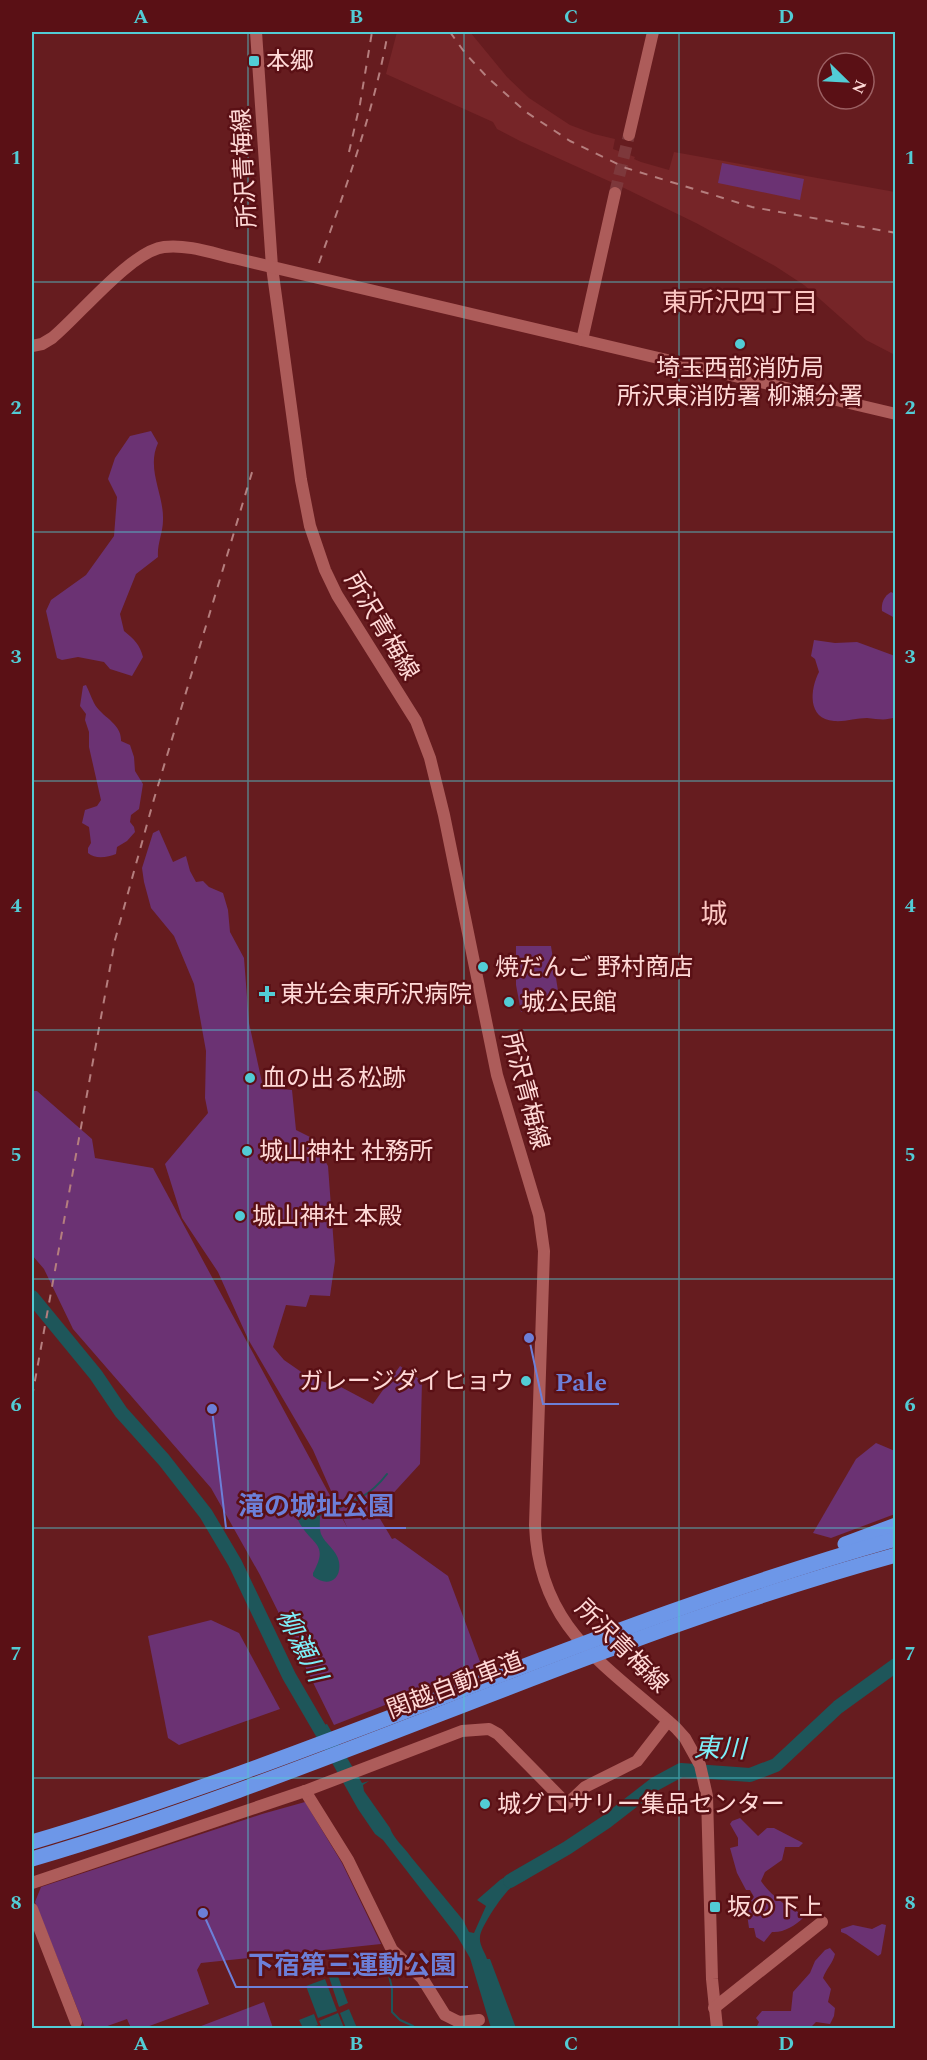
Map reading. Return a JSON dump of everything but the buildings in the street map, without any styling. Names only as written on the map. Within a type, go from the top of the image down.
[{"type":"highway","points":[[754,1583],[832,1549],[896,1525]]},
{"type":"highway","name":"関越自動車道","points":[[32,1842],[253,1769],[580,1644],[834,1556],[896,1539]]},
{"type":"highway","name":"関越自動車道","points":[[32,1859],[159,1819],[634,1641],[843,1569],[896,1556]]},
{"type":"street","name":"所沢青梅線","points":[[256,32],[272,267],[301,480],[310,526],[321,560],[337,595],[412,714],[430,758],[444,815],[497,1075],[539,1215],[544,1251],[535,1540],[537,1556],[544,1583],[556,1609],[572,1633],[607,1668],[668,1721],[685,1738],[696,1756],[705,1785],[708,1809],[710,1932],[717,2028]]},
{"type":"street","points":[[629,135],[652,32]]},
{"type":"street","points":[[582,340],[615,193]]},
{"type":"street","points":[[32,346],[42,344],[52,338],[116,277],[143,255],[164,247],[188,248],[896,414]]},
{"type":"street","points":[[32,1883],[305,1791],[462,1731],[489,1729],[498,1734],[567,1804],[585,1787],[637,1761],[668,1721]]},
{"type":"street","points":[[305,1791],[348,1860],[392,1950],[422,1978],[445,2016],[459,2022],[479,2020]]},
{"type":"street","points":[[32,1909],[76,2022]]},
{"type":"street","points":[[714,2008],[822,1922]]},
{"type":"shaded area","points":[[397,32],[470,32],[507,77],[529,98],[570,125],[615,139],[613,149],[635,157],[634,159],[641,162],[669,170],[674,152],[895,192],[895,355],[866,340],[804,285],[775,266],[696,223],[520,141],[497,129],[493,122],[386,74]]},
{"type":"shaded area","points":[[722,163],[804,179],[800,200],[718,183]]},
{"type":"shaded area","points":[[151,431],[158,443],[154,462],[163,510],[163,525],[158,557],[136,574],[120,614],[124,631],[136,642],[143,657],[132,676],[110,669],[104,662],[78,657],[62,660],[57,658],[46,611],[51,600],[86,575],[114,536],[117,497],[108,479],[115,458],[130,436]]},
{"type":"shaded area","points":[[891,592],[895,594],[895,618],[882,611],[884,600]]},
{"type":"shaded area","points":[[814,640],[835,643],[857,642],[895,656],[895,717],[834,721],[819,715],[813,702],[814,687],[819,672],[815,659],[811,656]]},
{"type":"shaded area","points":[[86,685],[97,708],[118,729],[121,741],[130,745],[135,771],[143,784],[139,809],[131,815],[130,822],[135,832],[117,847],[116,854],[102,857],[95,857],[88,853],[91,843],[89,827],[82,823],[85,810],[97,806],[101,800],[89,747],[86,714],[80,706],[83,686]]},
{"type":"shaded area","points":[[159,830],[173,862],[186,856],[196,882],[203,881],[209,887],[223,893],[228,910],[230,932],[244,958],[249,1023],[263,1087],[292,1090],[296,1130],[312,1138],[328,1166],[335,1261],[330,1296],[310,1295],[306,1307],[286,1305],[273,1347],[284,1360],[310,1378],[339,1386],[373,1404],[400,1366],[422,1381],[420,1464],[376,1512],[392,1539],[395,1538],[448,1576],[482,1667],[334,1725],[260,1575],[211,1488],[73,1329],[44,1269],[32,1255],[32,1091],[37,1091],[92,1139],[95,1158],[153,1168],[347,1527],[313,1450],[248,1339],[218,1272],[182,1218],[165,1164],[208,1113],[205,1098],[206,1051],[194,984],[174,936],[151,908],[144,882],[142,868],[153,833]]},
{"type":"shaded area","points":[[516,946],[551,946],[558,991],[521,1012],[516,985]]},
{"type":"shaded area","points":[[876,1443],[895,1451],[895,1514],[831,1538],[813,1533],[856,1459]]},
{"type":"shaded area","points":[[211,1620],[239,1633],[280,1709],[179,1745],[168,1738],[148,1636]]},
{"type":"shaded area","points":[[305,1802],[342,1863],[381,1944],[201,1963],[197,1970],[209,2004],[144,2028],[131,2028],[127,2019],[102,2028],[85,2028],[35,1902],[41,1887]]},
{"type":"shaded area","points":[[740,1818],[758,1836],[767,1828],[774,1828],[803,1843],[799,1847],[785,1847],[782,1860],[765,1872],[761,1881],[774,1896],[803,1918],[789,1928],[772,1932],[764,1942],[756,1937],[754,1928],[749,1928],[746,1907],[754,1897],[750,1890],[746,1890],[737,1873],[730,1848],[738,1846],[738,1838],[730,1824]]},
{"type":"shaded area","points":[[882,1924],[886,1925],[881,1954],[878,1956],[841,1932],[841,1929],[853,1925],[872,1929]]},
{"type":"shaded area","points":[[830,1948],[835,1954],[823,1978],[831,1989],[828,2002],[835,2008],[830,2024],[816,2022],[812,2028],[756,2028],[759,2022],[756,2018],[762,2011],[791,2011],[793,1992],[810,1973],[815,1961]]},
{"type":"shaded area","points":[[264,2002],[273,2028],[196,2028]]},
{"type":"water","points":[[311,1508],[320,1515],[321,1534],[336,1554],[339,1562],[336,1578],[328,1582],[318,1580],[313,1576],[320,1555],[319,1549],[298,1520]]},
{"type":"water","points":[[327,1724],[362,1783],[369,1781],[363,1785],[364,1791],[394,1835],[463,1920],[469,1932],[474,1933],[486,1906],[477,1900],[500,1880],[521,1867],[528,1878],[512,1887],[504,1896],[488,1919],[480,1937],[481,1946],[487,1959],[490,1959],[516,2028],[491,2028],[470,1958],[457,1936],[383,1840],[375,1834],[358,1809],[313,1729]]},
{"type":"water","points":[[336,1971],[348,2003],[339,2007],[328,1974]]},
{"type":"water","points":[[325,1979],[337,2011],[318,2018],[306,1986]]},
{"type":"water","points":[[349,2009],[357,2028],[346,2028],[340,2013]]},
{"type":"water","points":[[338,2013],[344,2028],[322,2028],[319,2021]]},
{"type":"water","points":[[314,2014],[318,2025],[303,2028],[299,2020]]},
{"type":"waterway","name":"柳瀬川","points":[[32,1297],[96,1375],[121,1412],[164,1460],[206,1514],[235,1563],[289,1676],[328,1743]]},
{"type":"waterway","points":[[320,1515],[365,1495],[387,1474]]},
{"type":"waterway","name":"東川","points":[[510,1881],[567,1848],[606,1822],[655,1784],[681,1770],[750,1775],[776,1765],[838,1707],[896,1665]]},
{"type":"waterway","points":[[385,1959],[392,1988],[392,2012],[400,2020],[415,2028]]},
{"type":"tunnel","points":[[615,193],[629,135]]},
{"type":"railway","points":[[349,152],[372,32]]},
{"type":"railway","points":[[319,263],[367,120],[388,32]]},
{"type":"railway","points":[[450,32],[487,77],[526,112],[570,141],[626,168],[752,207],[896,233]]},
{"type":"railway","points":[[32,1397],[115,940],[154,799],[253,469]]},
{"type":"place","name":"本郷","points":[[254,61]]},
{"type":"place","name":"埼玉西部消防局 所沢東消防署 柳瀬分署","points":[[740,344]]},
{"type":"place","name":"焼だんご 野村商店","points":[[483,967]]},
{"type":"place","name":"東光会東所沢病院","points":[[267,994]]},
{"type":"place","name":"城公民館","points":[[509,1002]]},
{"type":"place","name":"血の出る松跡","points":[[250,1078]]},
{"type":"place","name":"城山神社 社務所","points":[[247,1151]]},
{"type":"place","name":"城山神社 本殿","points":[[240,1216]]},
{"type":"place","name":"Pale","points":[[529,1338]]},
{"type":"place","name":"ガレージダイヒョウ","points":[[526,1381]]},
{"type":"place","name":"滝の城址公園","points":[[212,1409]]},
{"type":"place","name":"城グロサリー集品センター","points":[[485,1804]]},
{"type":"place","name":"坂の下上","points":[[715,1907]]},
{"type":"place","name":"下宿第三運動公園","points":[[203,1913]]},
{"type":"district","name":"東所沢四丁目","points":[[740,302]]},
{"type":"district","name":"城","points":[[714,914]]}]
